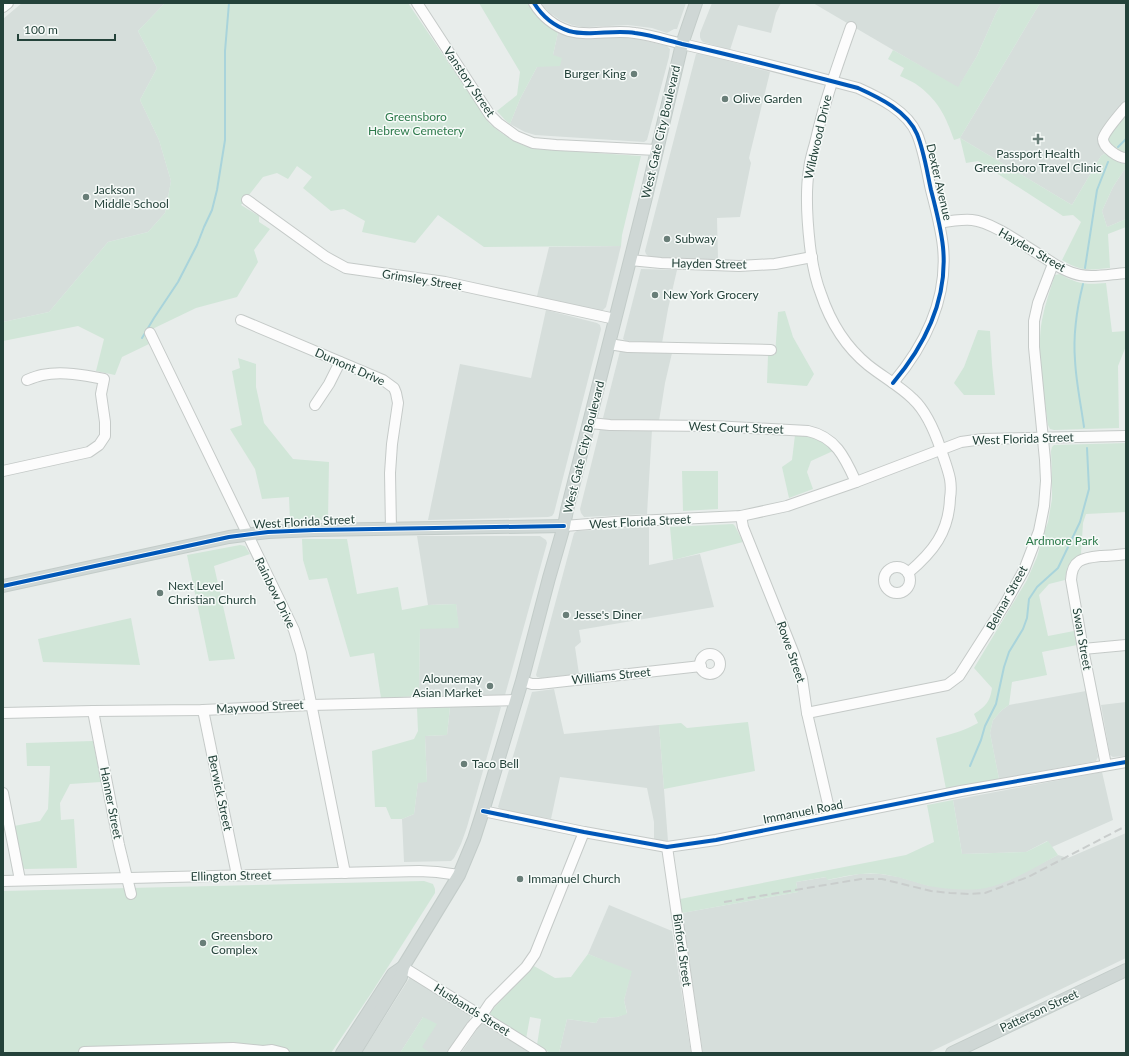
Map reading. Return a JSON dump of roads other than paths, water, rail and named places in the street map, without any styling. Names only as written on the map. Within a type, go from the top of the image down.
[{"type":"main road","name":"West Gate City Boulevard","points":[[342,1053],[393,974],[403,967],[459,875],[474,839],[522,681],[564,526],[682,44],[696,3]]},
{"type":"main road","name":"West Florida Street","points":[[3,586],[246,534],[292,530],[564,526]]},
{"type":"main road","name":"West Gate City Boulevard","points":[[354,1053],[402,976],[403,967]]},
{"type":"main road","name":"Patterson Street","points":[[952,1053],[1126,970]]},
{"type":"street","points":[[3,8],[8,3]]},
{"type":"street","name":"Vanstory Street","points":[[417,3],[490,115],[516,136],[533,142],[556,145],[657,150]]},
{"type":"street","name":"Dexter Avenue","points":[[534,3],[547,19],[570,31],[583,33],[628,32],[698,47],[832,81],[858,88],[879,98],[907,119],[917,133],[922,150],[939,223],[944,264],[942,285],[937,307],[931,323],[916,351],[893,383]]},
{"type":"street","name":"Wildwood Drive","points":[[851,26],[823,109],[809,168],[807,210],[812,257],[820,293],[830,315],[841,335],[855,352],[868,365],[913,399],[929,420],[941,450],[950,481],[950,512],[943,531],[936,545],[926,557],[908,573]]},
{"type":"street","points":[[1126,107],[1107,130],[1103,139],[1107,149],[1120,157],[1126,158]]},
{"type":"street","name":"Grimsley Street","points":[[247,200],[326,257],[346,268],[445,282],[615,319]]},
{"type":"street","name":"Hayden Street","points":[[939,223],[953,220],[973,220],[989,224],[1053,264],[1080,275],[1095,276],[1126,273]]},
{"type":"street","name":"Hayden Street","points":[[630,260],[661,263],[740,266],[775,264],[812,257]]},
{"type":"street","name":"Belmar Street","points":[[807,713],[947,685],[959,676],[1005,604],[1024,570],[1038,531],[1044,506],[1046,481],[1044,438],[1039,401],[1034,321],[1038,303],[1053,264]]},
{"type":"street","name":"Dumont Drive","points":[[241,320],[390,384],[396,393],[398,403],[392,444],[390,473],[391,529]]},
{"type":"street","name":"Rainbow Drive","points":[[150,333],[246,534],[294,630],[301,653],[345,873]]},
{"type":"street","points":[[609,344],[628,347],[771,350]]},
{"type":"street","points":[[315,405],[329,384],[340,362]]},
{"type":"street","points":[[3,471],[89,452],[99,445],[104,436],[105,422],[101,394],[104,379],[85,375],[61,373],[42,375],[27,380]]},
{"type":"street","name":"West Court Street","points":[[590,423],[610,425],[713,426],[813,432],[828,439],[837,447],[846,460],[856,482]]},
{"type":"street","name":"West Florida Street","points":[[564,526],[741,516],[787,506],[856,482],[961,442],[983,439],[1126,436]]},
{"type":"street","name":"Rowe Street","points":[[741,516],[743,527],[794,654],[802,678],[807,713],[831,816]]},
{"type":"street","name":"Swan Street","points":[[1106,765],[1071,580],[1072,571],[1076,564],[1083,559],[1126,554]]},
{"type":"street","points":[[1083,649],[1126,644]]},
{"type":"street","name":"Williams Street","points":[[522,681],[532,684],[539,684],[701,666]]},
{"type":"street","name":"Maywood Street","points":[[3,713],[203,710],[311,705],[516,700]]},
{"type":"street","name":"Berwick Street","points":[[203,710],[237,875]]},
{"type":"street","name":"Hanner Street","points":[[93,711],[119,845],[131,894]]},
{"type":"street","name":"Immanuel Road","points":[[483,811],[584,832],[667,847],[716,840],[961,791],[1126,762]]},
{"type":"street","points":[[3,794],[20,880]]},
{"type":"street","points":[[453,1053],[490,1003],[526,967],[535,954],[584,832]]},
{"type":"street","name":"Binford Street","points":[[667,847],[698,1053]]},
{"type":"street","name":"Ellington Street","points":[[3,881],[419,871],[459,875]]},
{"type":"street","name":"Husbands Street","points":[[403,967],[541,1053]]},
{"type":"street","points":[[84,1052],[233,1048],[264,1052],[272,1050],[284,1053]]},
{"type":"waterway","points":[[142,338],[178,282],[197,245],[212,210],[217,190],[225,140],[225,51],[229,3]]},
{"type":"waterway","points":[[1118,147],[1126,139]]},
{"type":"waterway","points":[[1085,268],[1097,190],[1108,162]]},
{"type":"waterway","points":[[1083,284],[1076,322],[1075,351],[1076,377],[1084,427]]},
{"type":"waterway","points":[[970,766],[985,726],[996,704],[1004,667],[1009,652],[1023,629],[1027,618],[1029,599],[1037,587],[1058,568],[1080,522],[1089,489],[1087,448]]},
{"type":"railway","points":[[724,902],[861,879],[882,879],[931,891],[970,894],[985,893],[1028,877],[1126,826]]},
{"type":"place","name":"Burger King","points":[[634,74]]},
{"type":"place","name":"Olive Garden","points":[[725,99]]},
{"type":"place","name":"Passport Health Greensboro Travel Clinic","points":[[1038,139]]},
{"type":"place","name":"Jackson Middle School","points":[[86,197]]},
{"type":"place","name":"Subway","points":[[667,239]]},
{"type":"place","name":"New York Grocery","points":[[655,295]]},
{"type":"place","name":"Next Level Christian Church","points":[[160,593]]},
{"type":"place","name":"Jesse's Diner","points":[[566,615]]},
{"type":"place","name":"Alounemay Asian Market","points":[[490,686]]},
{"type":"place","name":"Taco Bell","points":[[464,764]]},
{"type":"place","name":"Immanuel Church","points":[[520,879]]},
{"type":"place","name":"Greensboro Complex","points":[[203,943]]},
{"type":"park label","name":"Greensboro Hebrew Cemetery","points":[[416,124]]},
{"type":"park label","name":"Ardmore Park","points":[[1062,541]]}]
